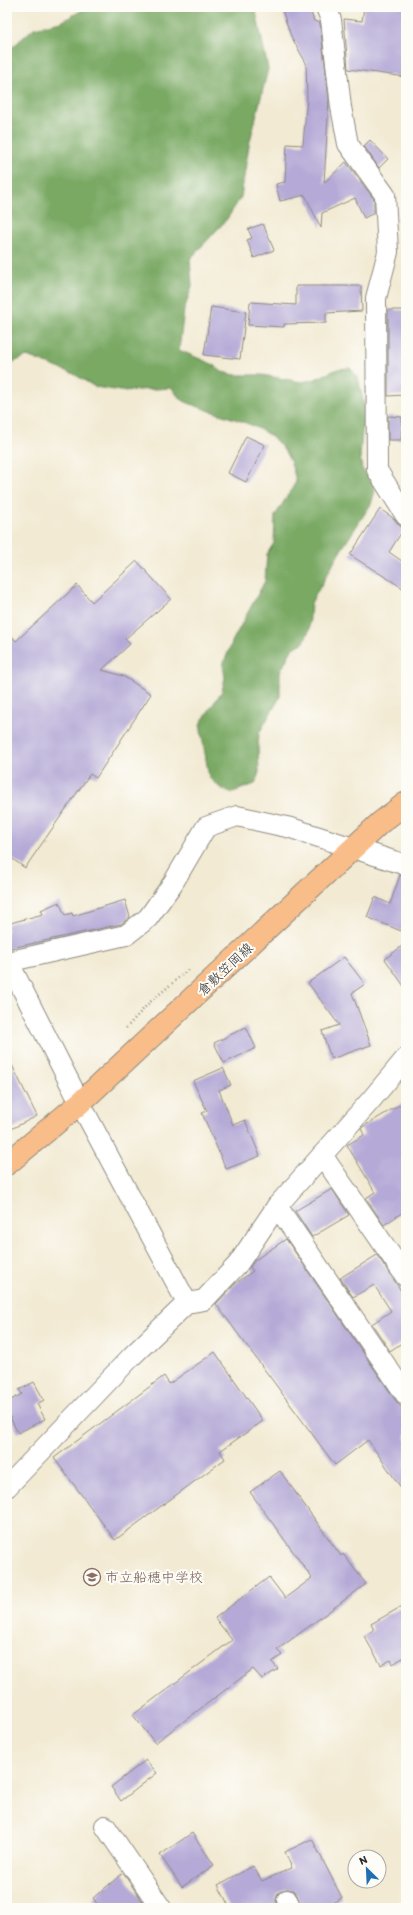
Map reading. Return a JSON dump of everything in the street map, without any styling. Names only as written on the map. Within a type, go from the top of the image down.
[{"type":"main road","name":"倉敷笠岡線","points":[[7,1164],[43,1136],[80,1103],[354,850],[380,823],[406,802]]},
{"type":"main road","name":"倉敷笠岡線","points":[[7,1178],[43,1136]]},
{"type":"street","points":[[326,7],[331,20],[341,107],[348,144],[386,194],[388,252],[376,298],[377,470],[406,516]]},
{"type":"street","points":[[187,1303],[80,1103],[7,962],[126,935],[148,918],[172,883],[206,827],[237,816],[291,828],[354,850],[406,865]]},
{"type":"street","points":[[7,1487],[132,1356],[187,1303],[204,1300],[238,1264],[277,1206],[406,1058]]},
{"type":"street","points":[[322,1155],[406,1277]]},
{"type":"street","points":[[277,1206],[406,1395]]},
{"type":"street","points":[[105,1826],[161,1908]]},
{"type":"green space","points":[[88,7],[255,7],[268,69],[249,145],[241,197],[227,219],[190,259],[192,286],[184,310],[179,350],[212,364],[222,372],[235,375],[262,375],[301,382],[313,380],[338,369],[350,368],[358,378],[364,405],[360,457],[362,469],[371,479],[375,491],[371,504],[341,550],[311,603],[309,630],[304,642],[292,649],[280,672],[280,697],[259,733],[259,772],[255,784],[230,793],[218,786],[209,777],[200,724],[222,691],[225,678],[223,665],[233,640],[265,581],[267,554],[274,543],[275,516],[296,482],[291,464],[284,449],[262,430],[188,403],[179,397],[172,388],[121,391],[95,387],[74,374],[27,356],[7,365],[7,52],[34,28],[61,22]]},
{"type":"building","points":[[281,7],[309,7],[314,21],[320,23],[329,99],[324,183],[346,162],[374,199],[374,213],[364,218],[355,198],[322,213],[321,228],[305,195],[280,201],[276,184],[285,182],[287,144],[303,145],[307,98],[306,63],[291,36]]},
{"type":"building","points":[[364,7],[406,7],[406,77],[348,69],[344,19],[362,21]]},
{"type":"building","points":[[370,140],[388,159],[379,168],[364,146]]},
{"type":"building","points":[[263,224],[274,250],[254,258],[247,240],[252,238],[248,229]]},
{"type":"building","points":[[296,286],[361,286],[362,311],[326,313],[326,323],[284,324],[284,327],[248,325],[250,302],[296,305]]},
{"type":"building","points":[[211,307],[246,312],[240,359],[204,355]]},
{"type":"building","points":[[388,310],[406,310],[406,379],[404,379],[404,395],[388,396]]},
{"type":"building","points":[[388,416],[402,417],[401,440],[388,440]]},
{"type":"building","points":[[246,436],[265,445],[246,482],[228,473]]},
{"type":"building","points":[[380,509],[393,518],[400,526],[405,527],[389,552],[406,564],[406,590],[350,555]]},
{"type":"building","points":[[137,561],[171,599],[125,639],[130,644],[102,670],[123,676],[151,694],[96,778],[90,774],[25,868],[7,855],[7,631],[16,641],[77,585],[92,602]]},
{"type":"building","points":[[400,875],[406,876],[406,933],[367,917],[375,897],[390,904]]},
{"type":"building","points":[[125,900],[130,917],[121,924],[7,949],[7,924],[43,914],[41,910],[59,902],[65,915],[72,913],[73,916]]},
{"type":"building","points":[[406,943],[406,989],[385,959]]},
{"type":"building","points":[[344,957],[365,984],[352,993],[371,1045],[331,1059],[322,1031],[339,1025],[308,983]]},
{"type":"building","points":[[246,1027],[256,1048],[224,1063],[214,1043]]},
{"type":"building","points":[[7,1055],[37,1116],[7,1131]]},
{"type":"building","points":[[223,1068],[231,1085],[219,1090],[233,1125],[245,1120],[260,1156],[226,1169],[202,1113],[207,1111],[193,1081]]},
{"type":"building","points":[[406,1101],[406,1210],[384,1225],[366,1198],[375,1192],[347,1145],[364,1135],[361,1128]]},
{"type":"building","points":[[332,1189],[349,1215],[312,1237],[295,1211]]},
{"type":"building","points":[[286,1239],[396,1401],[406,1413],[406,1495],[368,1440],[335,1465],[216,1304],[235,1284],[253,1271],[250,1267],[255,1260]]},
{"type":"building","points":[[377,1255],[406,1298],[406,1340],[390,1351],[372,1324],[391,1311],[374,1285],[353,1297],[340,1278]]},
{"type":"building","points":[[215,1352],[263,1421],[220,1451],[225,1459],[115,1540],[54,1458],[164,1376],[169,1384]]},
{"type":"building","points":[[34,1382],[44,1400],[37,1404],[45,1419],[18,1433],[7,1411],[7,1402],[22,1394],[19,1390]]},
{"type":"building","points":[[280,1471],[341,1556],[343,1554],[366,1584],[277,1650],[282,1655],[272,1662],[278,1669],[262,1679],[253,1669],[155,1743],[133,1715],[232,1640],[215,1618],[269,1577],[285,1598],[312,1578],[250,1492]]},
{"type":"building","points":[[406,1604],[406,1656],[393,1664],[391,1660],[381,1665],[364,1636],[374,1630],[371,1624]]},
{"type":"building","points":[[146,1760],[157,1773],[121,1801],[111,1787]]},
{"type":"building","points":[[192,1833],[214,1865],[182,1887],[160,1855]]},
{"type":"building","points":[[312,1839],[342,1898],[324,1908],[302,1908],[297,1895],[293,1890],[287,1889],[282,1890],[277,1894],[276,1900],[278,1908],[230,1908],[218,1885],[253,1866],[262,1881],[292,1868],[285,1852]]},
{"type":"building","points":[[123,1873],[147,1908],[100,1908],[93,1898]]},
{"type":"place","name":"市立船穂中学校","points":[[92,1577]]}]
